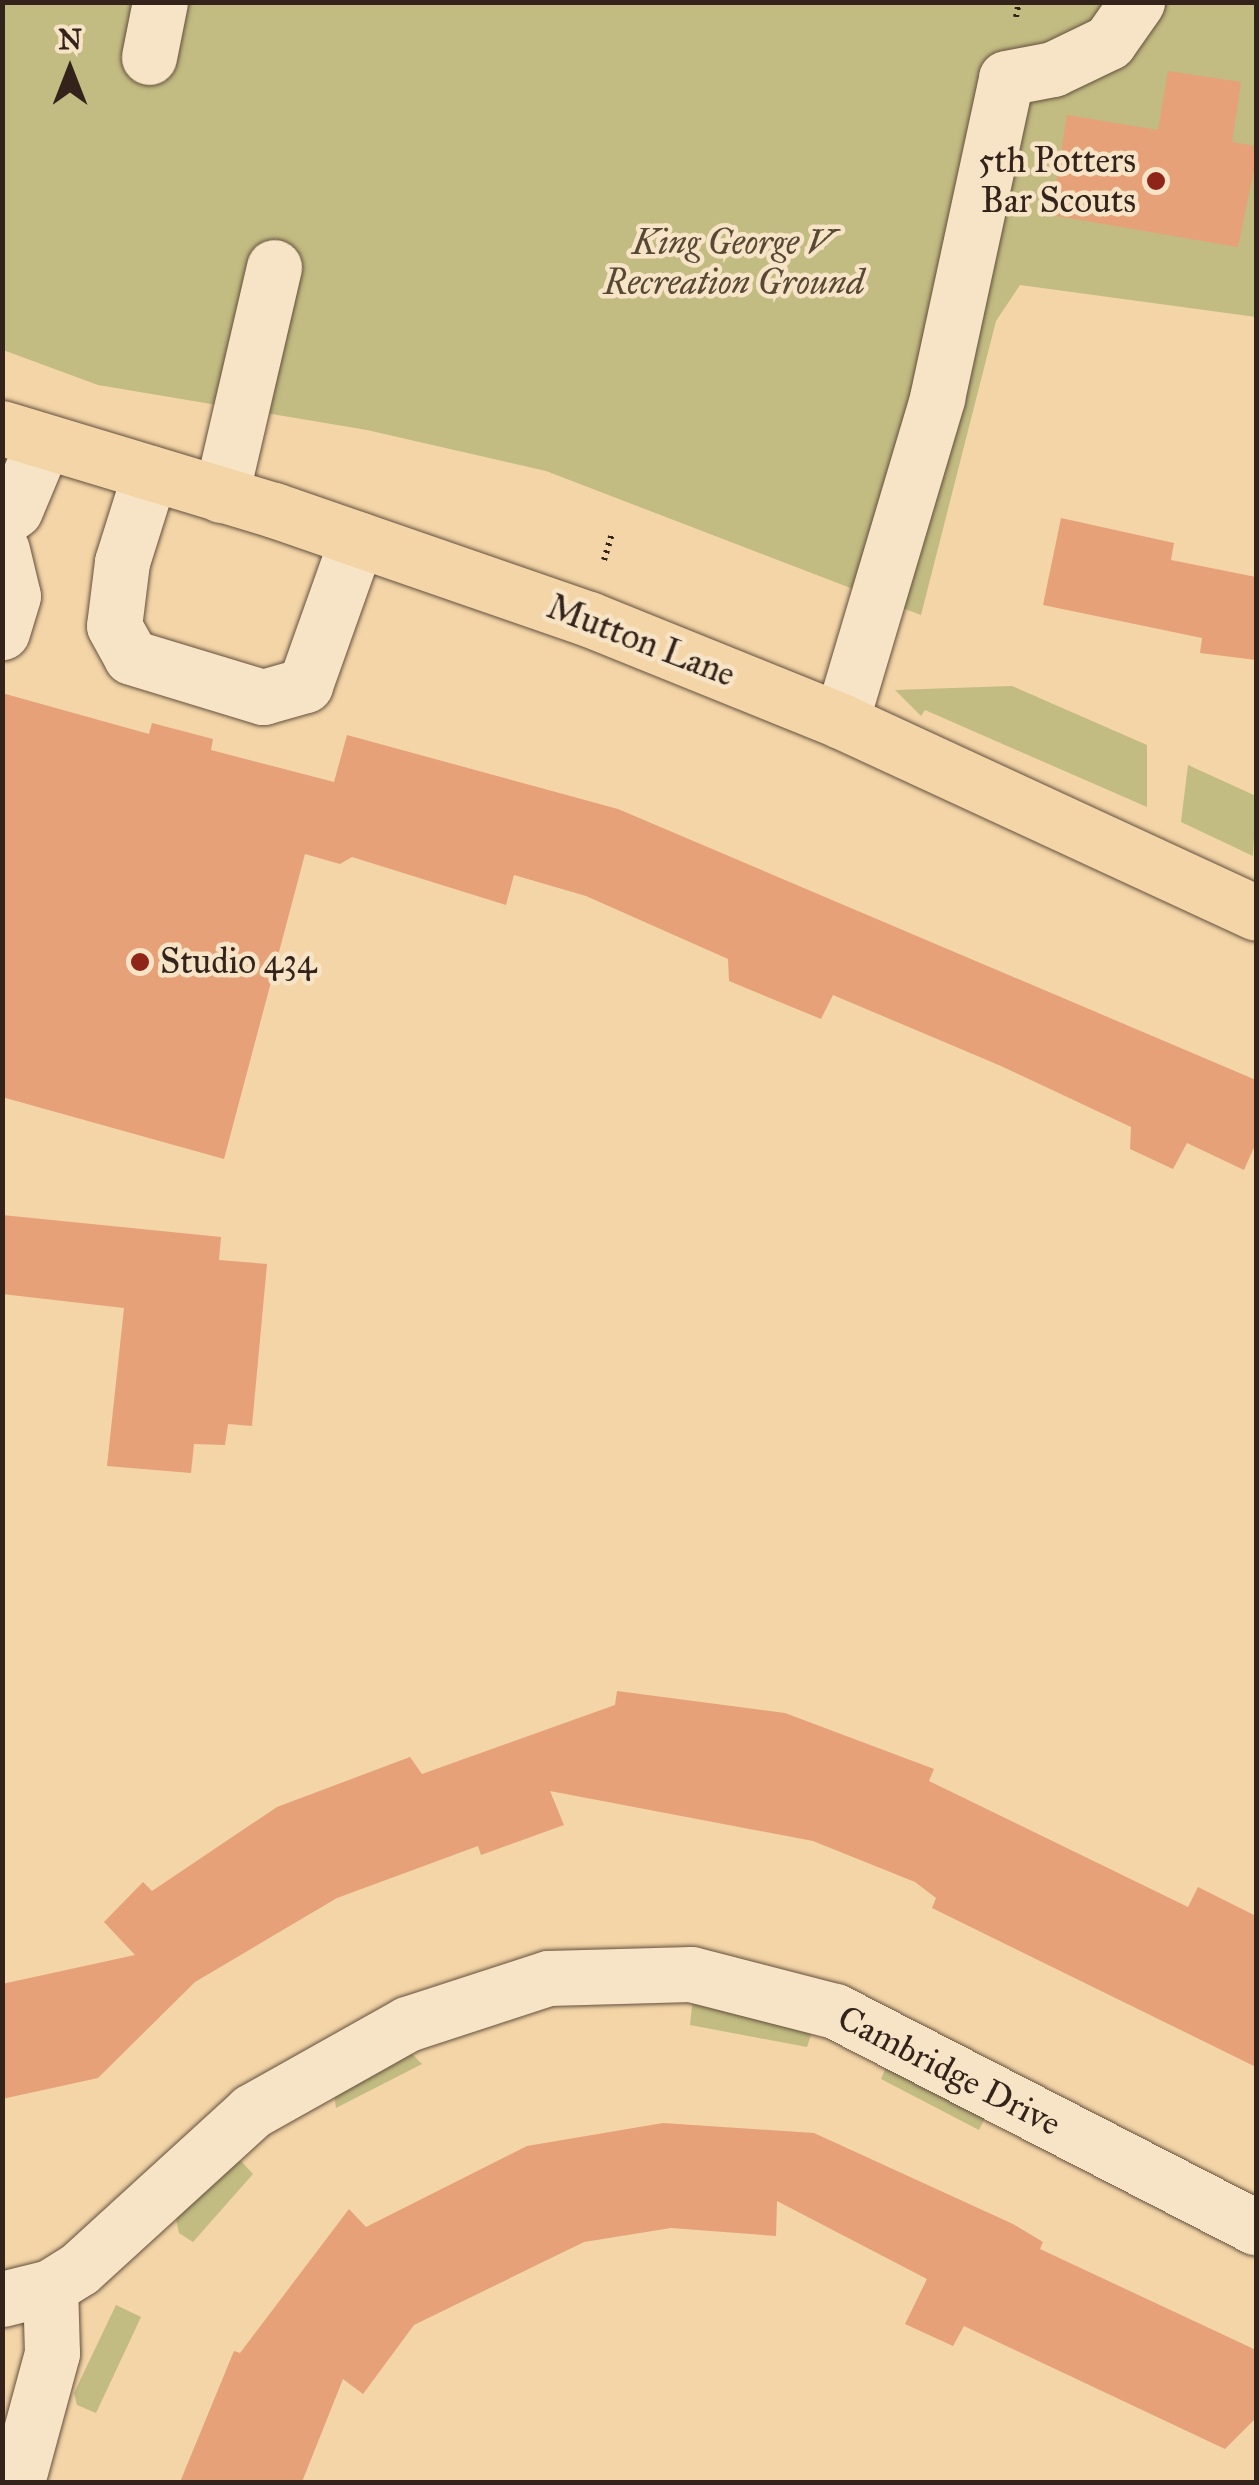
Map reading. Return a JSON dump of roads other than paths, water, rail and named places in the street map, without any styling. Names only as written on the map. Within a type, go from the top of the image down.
[{"type":"main road","name":"Mutton Lane","points":[[23,436],[221,494],[589,619],[841,721],[1256,913]]},
{"type":"street","points":[[149,57],[160,2]]},
{"type":"street","points":[[841,721],[937,398],[1006,78],[1053,69],[1108,42],[1138,2]]},
{"type":"street","points":[[221,494],[274,267]]},
{"type":"street","points":[[2,520],[15,510],[23,436]]},
{"type":"street","points":[[150,474],[122,562],[114,626],[131,658],[264,696],[306,685],[358,539]]},
{"type":"street","points":[[2,550],[13,596],[2,632]]},
{"type":"street","name":"Cambridge Drive","points":[[26,2293],[136,2225],[252,2110],[407,2024],[548,1978],[690,1974],[835,2011],[1256,2227]]},
{"type":"street","points":[[17,2482],[52,2353],[26,2293]]},
{"type":"place","name":"5th Potters Bar Scouts","points":[[1156,181]]},
{"type":"place","name":"Studio 434","points":[[140,962]]},
{"type":"park label","name":"King George V Recreation Ground","points":[[734,263]]}]
